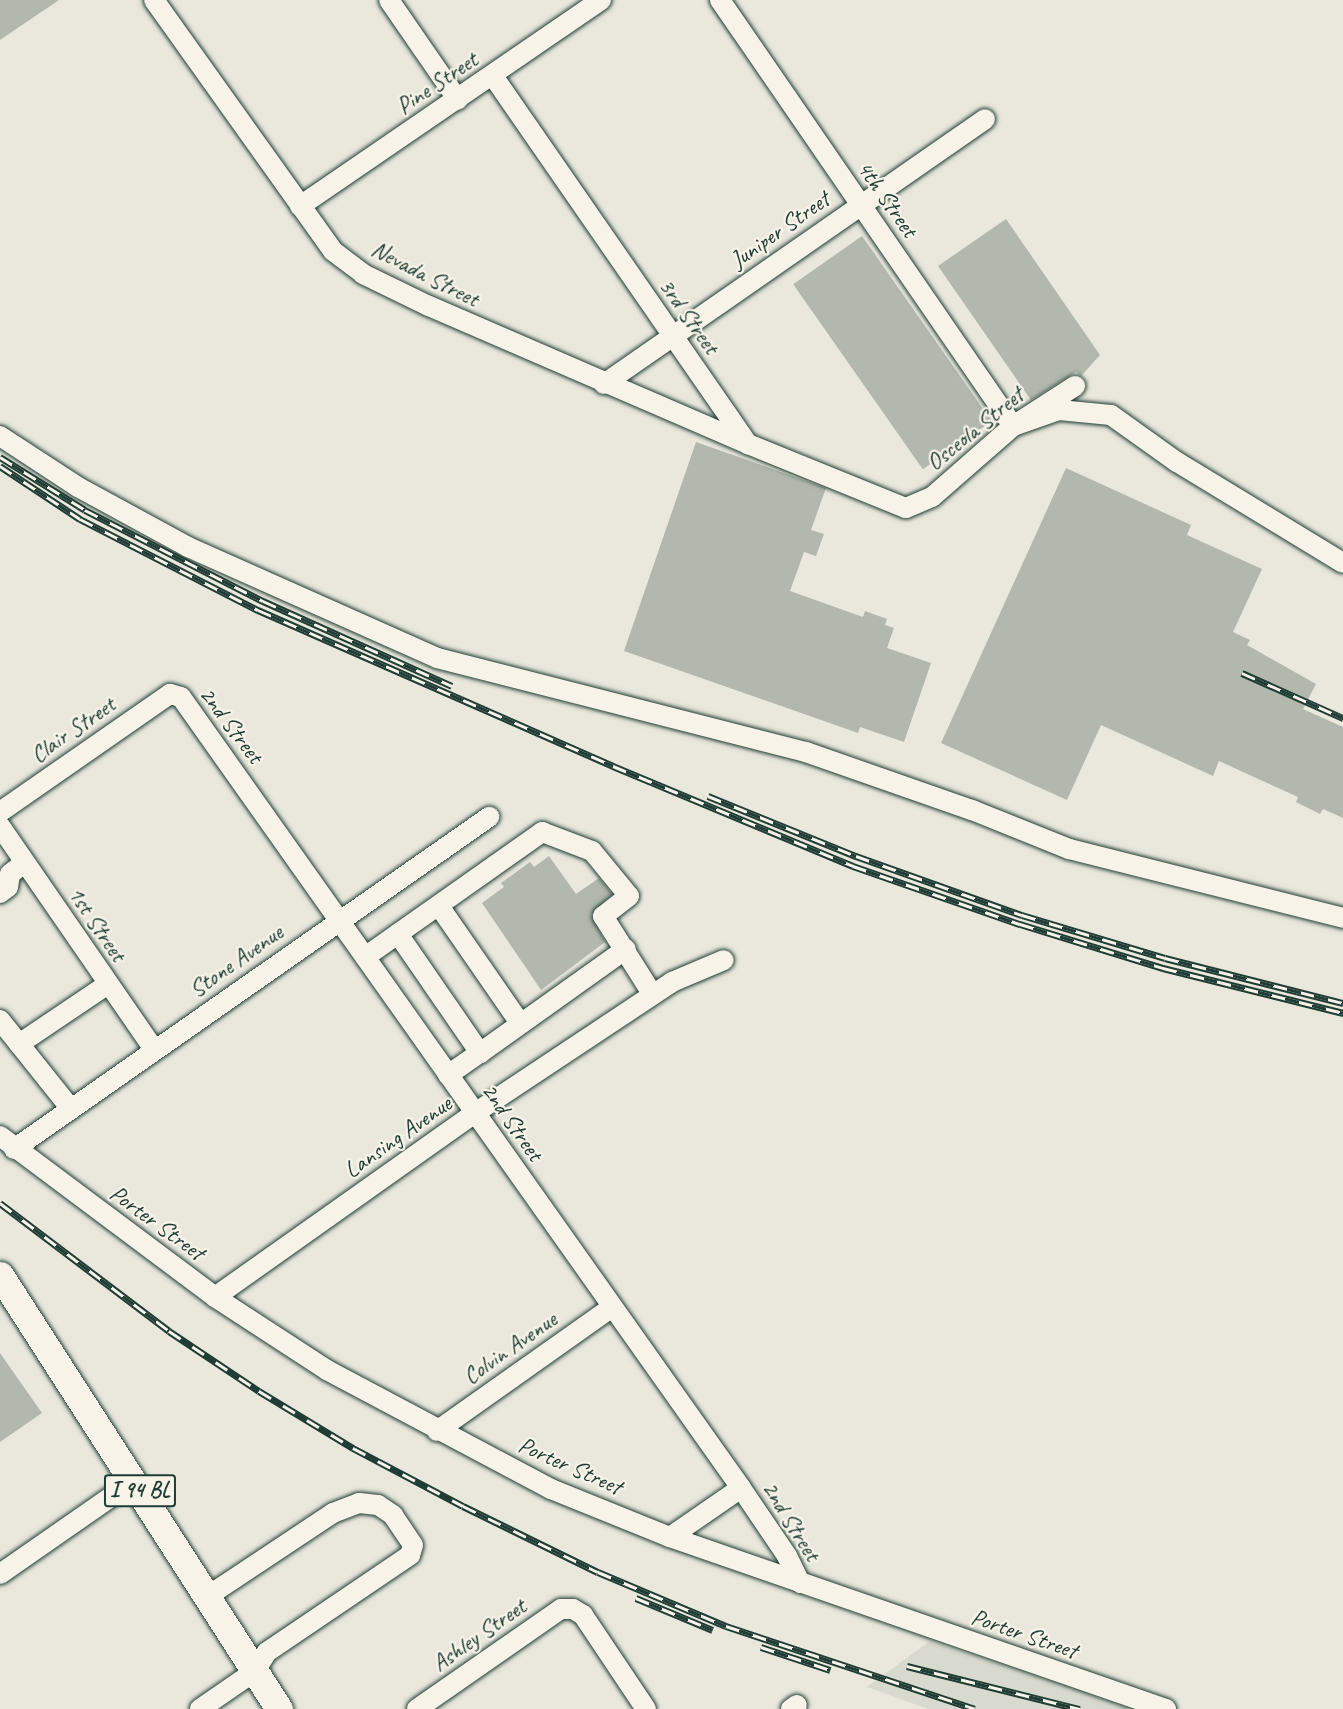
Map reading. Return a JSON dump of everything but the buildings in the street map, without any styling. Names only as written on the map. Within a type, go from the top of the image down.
[{"type":"highway","name":"I 94 BL","points":[[0,1275],[279,1709]]},
{"type":"street","name":"Nevada Street","points":[[154,0],[333,251],[363,274],[604,384],[748,444]]},
{"type":"street","points":[[389,0],[458,100]]},
{"type":"street","name":"Pine Street","points":[[300,206],[602,0]]},
{"type":"street","name":"4th Street","points":[[720,0],[1013,426]]},
{"type":"street","name":"3rd Street","points":[[493,76],[748,444]]},
{"type":"street","name":"Juniper Street","points":[[604,384],[985,119]]},
{"type":"street","name":"Osceola Street","points":[[748,444],[906,508],[932,497],[1013,426],[1075,386]]},
{"type":"street","points":[[1013,426],[1059,410],[1111,415],[1177,462],[1343,563]]},
{"type":"street","points":[[0,436],[78,487],[188,547],[437,658],[806,752],[972,810],[1068,849],[1343,918]]},
{"type":"street","name":"Clair Street","points":[[0,812],[170,694],[177,695]]},
{"type":"street","name":"2nd Street","points":[[177,695],[342,920],[365,957],[741,1488],[787,1556],[800,1583]]},
{"type":"street","name":"Stone Avenue","points":[[5,1144],[70,1109],[489,818]]},
{"type":"street","name":"1st Street","points":[[0,826],[154,1049]]},
{"type":"street","points":[[365,957],[542,832],[592,851],[629,896],[603,915],[653,995]]},
{"type":"street","points":[[0,893],[8,887],[10,874],[24,863]]},
{"type":"street","points":[[440,906],[520,1023]]},
{"type":"street","points":[[398,934],[480,1053]]},
{"type":"street","points":[[448,1075],[626,949]]},
{"type":"street","name":"Lansing Avenue","points":[[216,1297],[475,1113],[672,982],[724,960]]},
{"type":"street","points":[[19,1044],[108,984]]},
{"type":"street","points":[[0,1020],[70,1109]]},
{"type":"street","name":"Porter Street","points":[[5,1144],[216,1297],[327,1370],[437,1431],[551,1489],[670,1537],[1166,1709]]},
{"type":"street","name":"Colvin Avenue","points":[[437,1431],[612,1307]]},
{"type":"street","points":[[0,1574],[134,1481]]},
{"type":"street","points":[[670,1537],[741,1488]]},
{"type":"street","points":[[200,1709],[255,1671],[267,1653],[414,1551],[393,1515],[378,1505],[359,1503],[333,1513],[208,1596]]},
{"type":"street","name":"Ashley Street","points":[[417,1709],[561,1609],[573,1609],[583,1615],[646,1709]]},
{"type":"shaded area","points":[[930,1641],[1131,1709],[928,1709],[867,1687]]},
{"type":"railway","points":[[0,457],[85,510],[263,601],[452,686]]},
{"type":"railway","points":[[0,466],[80,519],[258,610],[613,766],[853,866],[1020,924],[1163,968],[1343,1013]]},
{"type":"railway","points":[[1242,673],[1343,718]]},
{"type":"railway","points":[[708,796],[856,856],[1022,915],[1165,958],[1343,1003]]},
{"type":"railway","points":[[0,1203],[169,1331],[259,1391],[353,1448],[463,1506],[598,1572],[726,1626],[975,1709]]},
{"type":"railway","points":[[636,1598],[713,1630]]},
{"type":"railway","points":[[761,1647],[830,1670]]},
{"type":"railway","points":[[907,1666],[1080,1709]]}]
